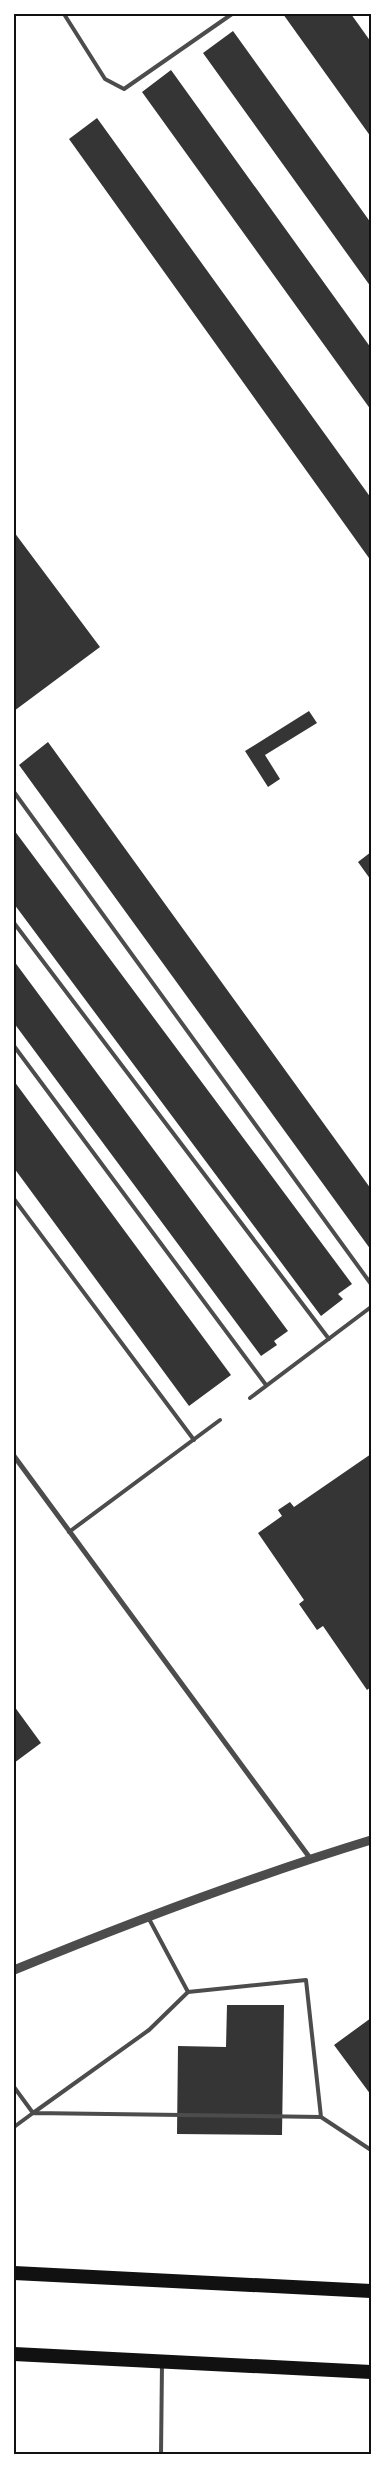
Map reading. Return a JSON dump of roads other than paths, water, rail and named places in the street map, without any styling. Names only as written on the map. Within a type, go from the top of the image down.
[{"type":"highway","points":[[14,2274],[371,2291]]},
{"type":"highway","points":[[14,2354],[371,2372]]},
{"type":"street","points":[[14,1456],[310,1858]]},
{"type":"street","points":[[14,1970],[148,1916],[310,1858],[371,1840]]},
{"type":"lane","points":[[64,14],[106,79],[124,89],[232,14]]},
{"type":"lane","points":[[14,792],[371,1284]]},
{"type":"lane","points":[[14,923],[329,1339]]},
{"type":"lane","points":[[14,1046],[266,1385]]},
{"type":"lane","points":[[14,1199],[194,1440]]},
{"type":"lane","points":[[250,1398],[371,1308]]},
{"type":"lane","points":[[70,1532],[220,1420]]},
{"type":"lane","points":[[148,1916],[188,1992]]},
{"type":"lane","points":[[14,2128],[149,2030],[188,1992],[306,1980],[321,2117]]},
{"type":"lane","points":[[14,2087],[33,2113]]},
{"type":"lane","points":[[33,2113],[321,2117],[371,2150]]},
{"type":"lane","points":[[161,2454],[162,2361]]}]
